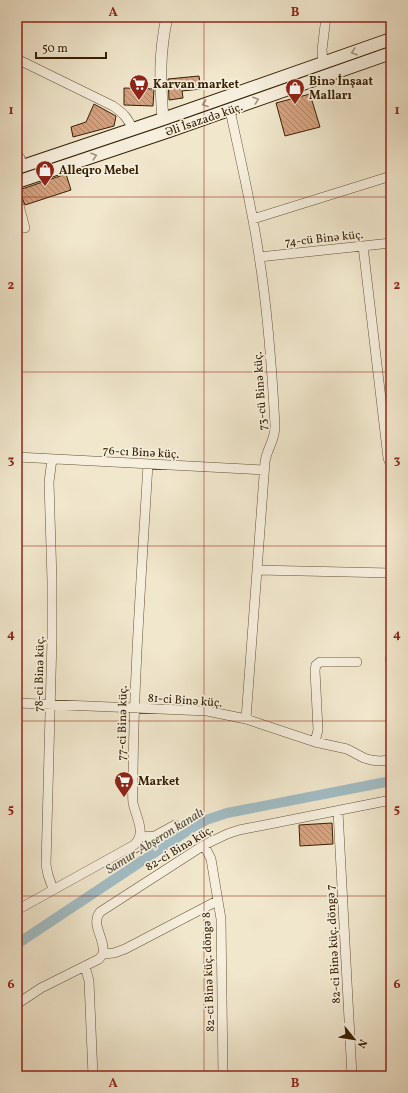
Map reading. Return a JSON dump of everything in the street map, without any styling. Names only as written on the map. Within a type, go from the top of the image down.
[{"type":"main road","name":"Əli İsazadə küç.","points":[[19,163],[67,151],[133,130],[391,39]]},
{"type":"main road","name":"Əli İsazadə küç.","points":[[17,182],[230,110],[391,53]]},
{"type":"main road","points":[[67,151],[71,164]]},
{"type":"street","points":[[163,119],[160,85],[160,58],[166,17]]},
{"type":"street","points":[[323,62],[322,50],[326,17]]},
{"type":"street","points":[[17,59],[113,106],[124,114],[133,130]]},
{"type":"street","name":"73-cü Binə küç.","points":[[230,110],[253,219],[259,258],[268,332],[275,426],[274,438],[266,455],[264,470],[246,719]]},
{"type":"street","points":[[253,219],[391,176]]},
{"type":"street","points":[[17,198],[25,228]]},
{"type":"street","name":"74-cü Binə küç.","points":[[259,258],[391,243]]},
{"type":"street","points":[[362,246],[388,458],[391,462]]},
{"type":"street","name":"76-cı Binə küç.","points":[[17,458],[264,470]]},
{"type":"street","name":"78-ci Binə küç.","points":[[52,459],[49,482],[52,581],[51,704],[46,866],[53,889]]},
{"type":"street","name":"77-ci Binə küç.","points":[[140,837],[141,830],[133,802],[134,708],[148,464]]},
{"type":"street","points":[[257,570],[391,574]]},
{"type":"street","points":[[315,742],[318,730],[316,665],[320,662],[357,662]]},
{"type":"street","name":"81-ci Binə küç.","points":[[17,703],[207,712],[246,719],[315,742],[347,749],[371,760],[391,760]]},
{"type":"street","name":"82-ci Binə küç.","points":[[103,954],[104,948],[96,923],[97,916],[100,912],[204,845],[223,835],[239,830],[391,800]]},
{"type":"street","name":"82-ci Binə küç. döngə 7","points":[[338,811],[352,1076]]},
{"type":"street","points":[[17,910],[134,845],[140,837],[150,838],[176,825]]},
{"type":"street","name":"82-ci Binə küç. döngə 8","points":[[204,845],[211,859],[221,919],[223,1076]]},
{"type":"street","points":[[17,1004],[41,988],[85,966],[103,954],[114,953],[125,949],[217,901]]},
{"type":"street","points":[[85,966],[89,981],[93,1076]]},
{"type":"building","points":[[199,76],[201,89],[182,91],[183,98],[169,100],[168,79]]},
{"type":"building","points":[[124,88],[154,89],[153,106],[124,105]]},
{"type":"building","points":[[310,94],[320,127],[285,136],[276,103]]},
{"type":"building","points":[[94,104],[116,116],[114,126],[73,137],[71,127],[86,122]]},
{"type":"building","points":[[66,174],[71,190],[25,205],[19,190]]},
{"type":"building","points":[[332,823],[333,844],[300,846],[299,825]]},
{"type":"waterway","name":"Samur-Abşeron kanalı","points":[[17,944],[193,827],[206,820],[227,813],[391,781]]},
{"type":"place","name":"Karvan market","points":[[139,101]]},
{"type":"place","name":"Binə İnşaat Malları","points":[[295,105]]},
{"type":"place","name":"Alleqro Mebel","points":[[45,187]]},
{"type":"place","name":"Market","points":[[124,798]]}]
